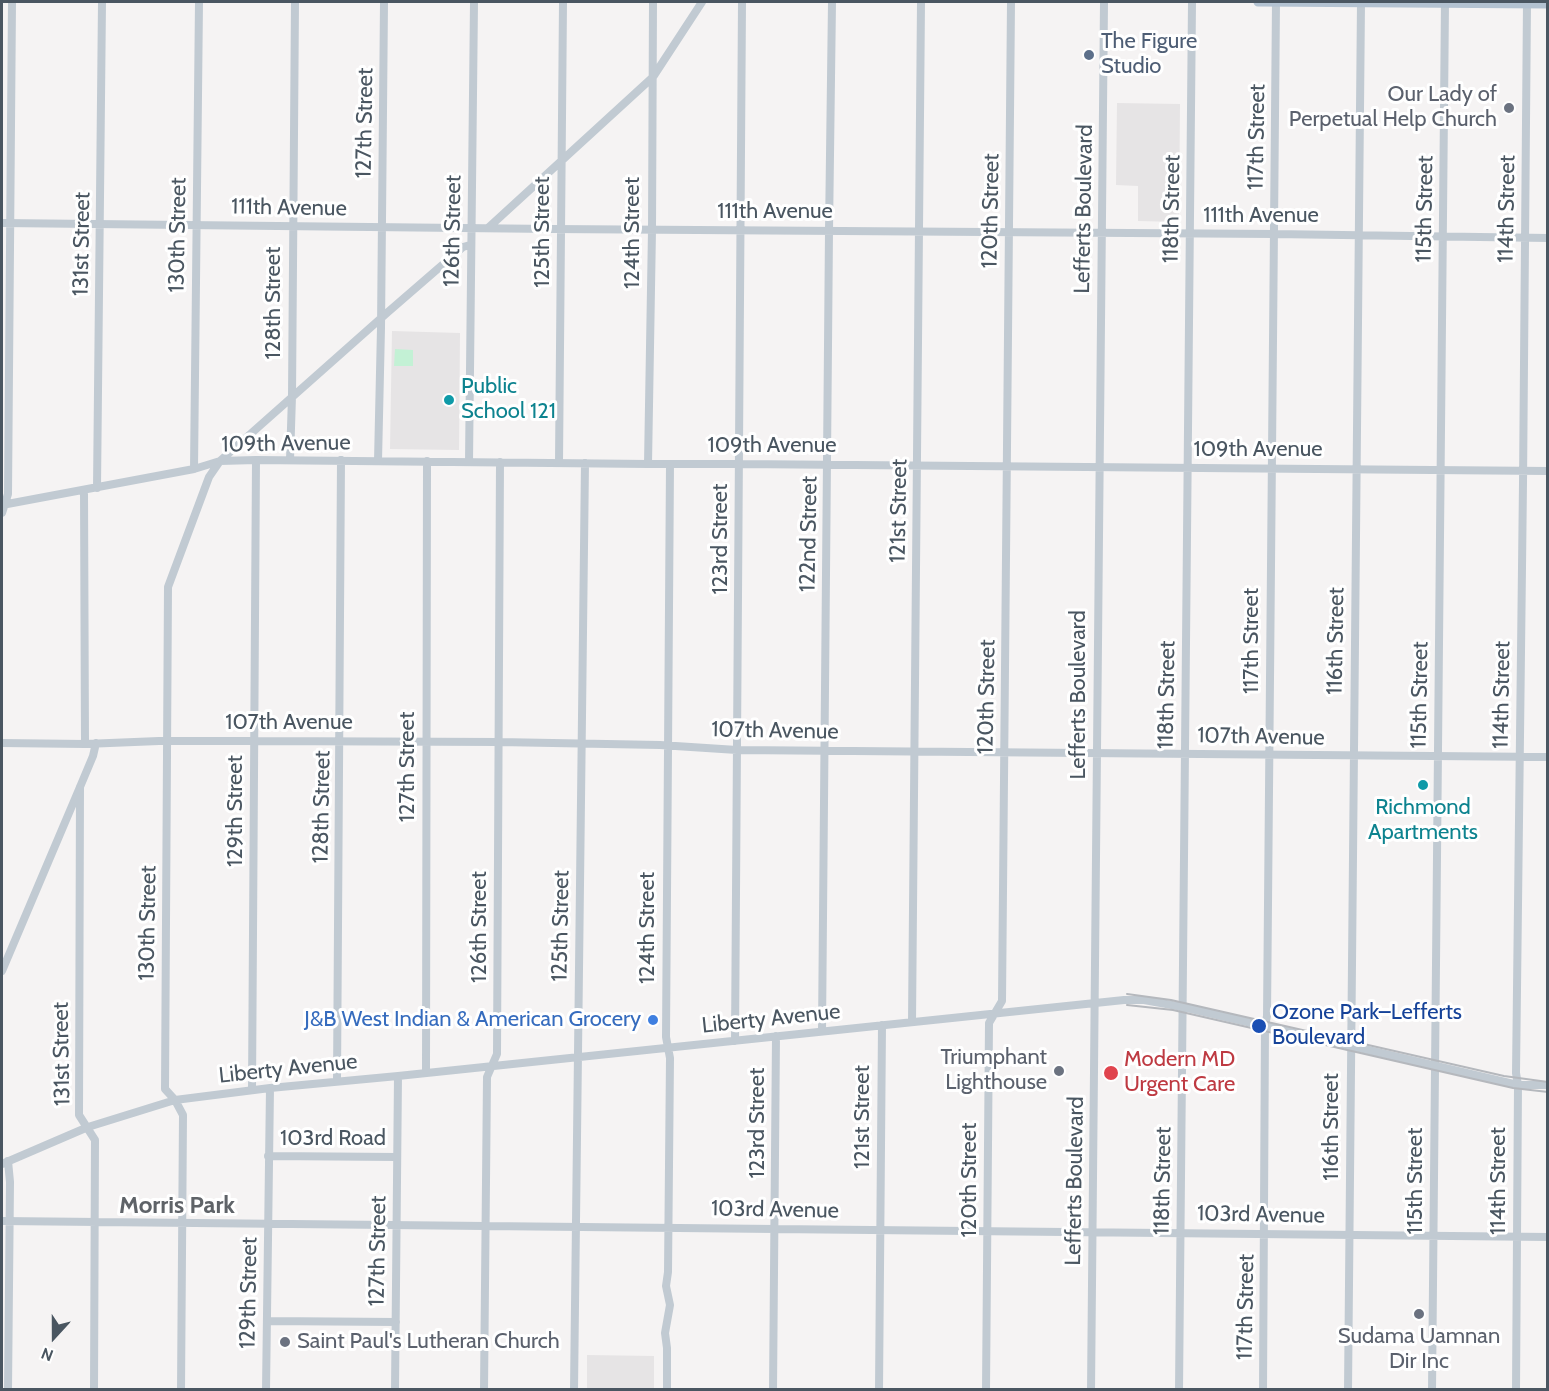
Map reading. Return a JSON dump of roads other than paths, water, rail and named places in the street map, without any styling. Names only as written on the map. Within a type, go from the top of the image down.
[{"type":"main road","points":[[1258,2],[1548,4]]},
{"type":"street","points":[[2,508],[8,494],[6,223],[12,2]]},
{"type":"street","name":"131st Street","points":[[97,488],[102,2]]},
{"type":"street","name":"130th Street","points":[[194,469],[199,2]]},
{"type":"street","name":"128th Street","points":[[290,460],[295,2]]},
{"type":"street","name":"127th Street","points":[[378,461],[384,2]]},
{"type":"street","name":"126th Street","points":[[469,462],[474,2]]},
{"type":"street","name":"125th Street","points":[[559,462],[563,2]]},
{"type":"street","name":"124th Street","points":[[648,465],[653,2]]},
{"type":"street","points":[[488,228],[653,77],[702,2]]},
{"type":"street","name":"123rd Street","points":[[735,1041],[742,2]]},
{"type":"street","name":"122nd Street","points":[[822,1031],[832,2]]},
{"type":"street","name":"121st Street","points":[[912,1022],[921,2]]},
{"type":"street","name":"120th Street","points":[[986,1389],[989,1023],[1002,1001],[1011,2]]},
{"type":"street","name":"Lefferts Boulevard","points":[[1091,1389],[1104,2]]},
{"type":"street","name":"118th Street","points":[[1179,1389],[1192,2]]},
{"type":"street","name":"117th Street","points":[[1263,1389],[1276,2]]},
{"type":"street","name":"116th Street","points":[[1348,1389],[1360,2]]},
{"type":"street","name":"115th Street","points":[[1432,1389],[1445,2]]},
{"type":"street","name":"114th Street","points":[[1516,1389],[1518,1085],[1516,1073],[1527,3]]},
{"type":"street","name":"111th Avenue","points":[[6,223],[1548,237]]},
{"type":"street","points":[[220,461],[463,247],[471,245]]},
{"type":"street","name":"109th Avenue","points":[[2,508],[194,469],[220,461],[256,459],[648,465],[1548,471]]},
{"type":"street","name":"129th Street","points":[[252,1090],[256,459]]},
{"type":"street","name":"128th Street","points":[[337,1081],[341,460]]},
{"type":"street","name":"130th Street","points":[[181,1389],[183,1115],[175,1100],[165,1089],[168,587],[209,477],[220,461]]},
{"type":"street","name":"127th Street","points":[[426,1073],[428,461]]},
{"type":"street","name":"126th Street","points":[[484,1389],[487,1077],[497,1054],[500,462]]},
{"type":"street","name":"125th Street","points":[[574,1389],[585,463]]},
{"type":"street","name":"124th Street","points":[[667,1389],[665,1333],[670,1305],[666,1286],[669,1227],[670,1058],[666,1037],[670,464]]},
{"type":"street","points":[[84,491],[85,744]]},
{"type":"street","name":"107th Avenue","points":[[2,743],[582,742],[737,750],[1548,757]]},
{"type":"street","points":[[2,970],[93,756],[96,743]]},
{"type":"street","name":"131st Street","points":[[80,787],[80,1115],[95,1140],[94,1389]]},
{"type":"street","name":"Liberty Avenue","points":[[5,1163],[88,1127],[175,1100],[270,1088],[1124,1000],[1144,1000],[1183,1007],[1518,1085],[1548,1085]]},
{"type":"street","name":"121st Street","points":[[879,1389],[882,1025]]},
{"type":"street","name":"123rd Street","points":[[773,1389],[776,1036]]},
{"type":"street","name":"127th Street","points":[[395,1389],[398,1076]]},
{"type":"street","name":"129th Street","points":[[266,1389],[270,1088]]},
{"type":"street","name":"103rd Road","points":[[268,1156],[397,1157]]},
{"type":"street","points":[[5,1163],[10,1182],[5,1221],[8,1389]]},
{"type":"street","name":"103rd Avenue","points":[[5,1221],[1548,1237]]},
{"type":"street","points":[[267,1321],[396,1322]]},
{"type":"railway","points":[[1127,994],[1171,1000],[1504,1076],[1548,1082]]},
{"type":"railway","points":[[1127,1005],[1173,1010],[1513,1088],[1548,1092]]},
{"type":"place","name":"The Figure Studio","points":[[1089,55]]},
{"type":"place","name":"Our Lady of Perpetual Help Church","points":[[1509,108]]},
{"type":"place","name":"Public School 121","points":[[449,400]]},
{"type":"place","name":"Richmond Apartments","points":[[1423,785]]},
{"type":"place","name":"J&B West Indian & American Grocery","points":[[653,1020]]},
{"type":"place","name":"Ozone Park–Lefferts Boulevard","points":[[1259,1026]]},
{"type":"place","name":"Triumphant Lighthouse","points":[[1059,1071]]},
{"type":"place","name":"Modern MD Urgent Care","points":[[1111,1073]]},
{"type":"place","name":"Sudama Uamnan Dir Inc","points":[[1419,1314]]},
{"type":"place","name":"Saint Paul's Lutheran Church","points":[[285,1342]]},
{"type":"district","name":"Morris Park","points":[[177,1206]]}]
